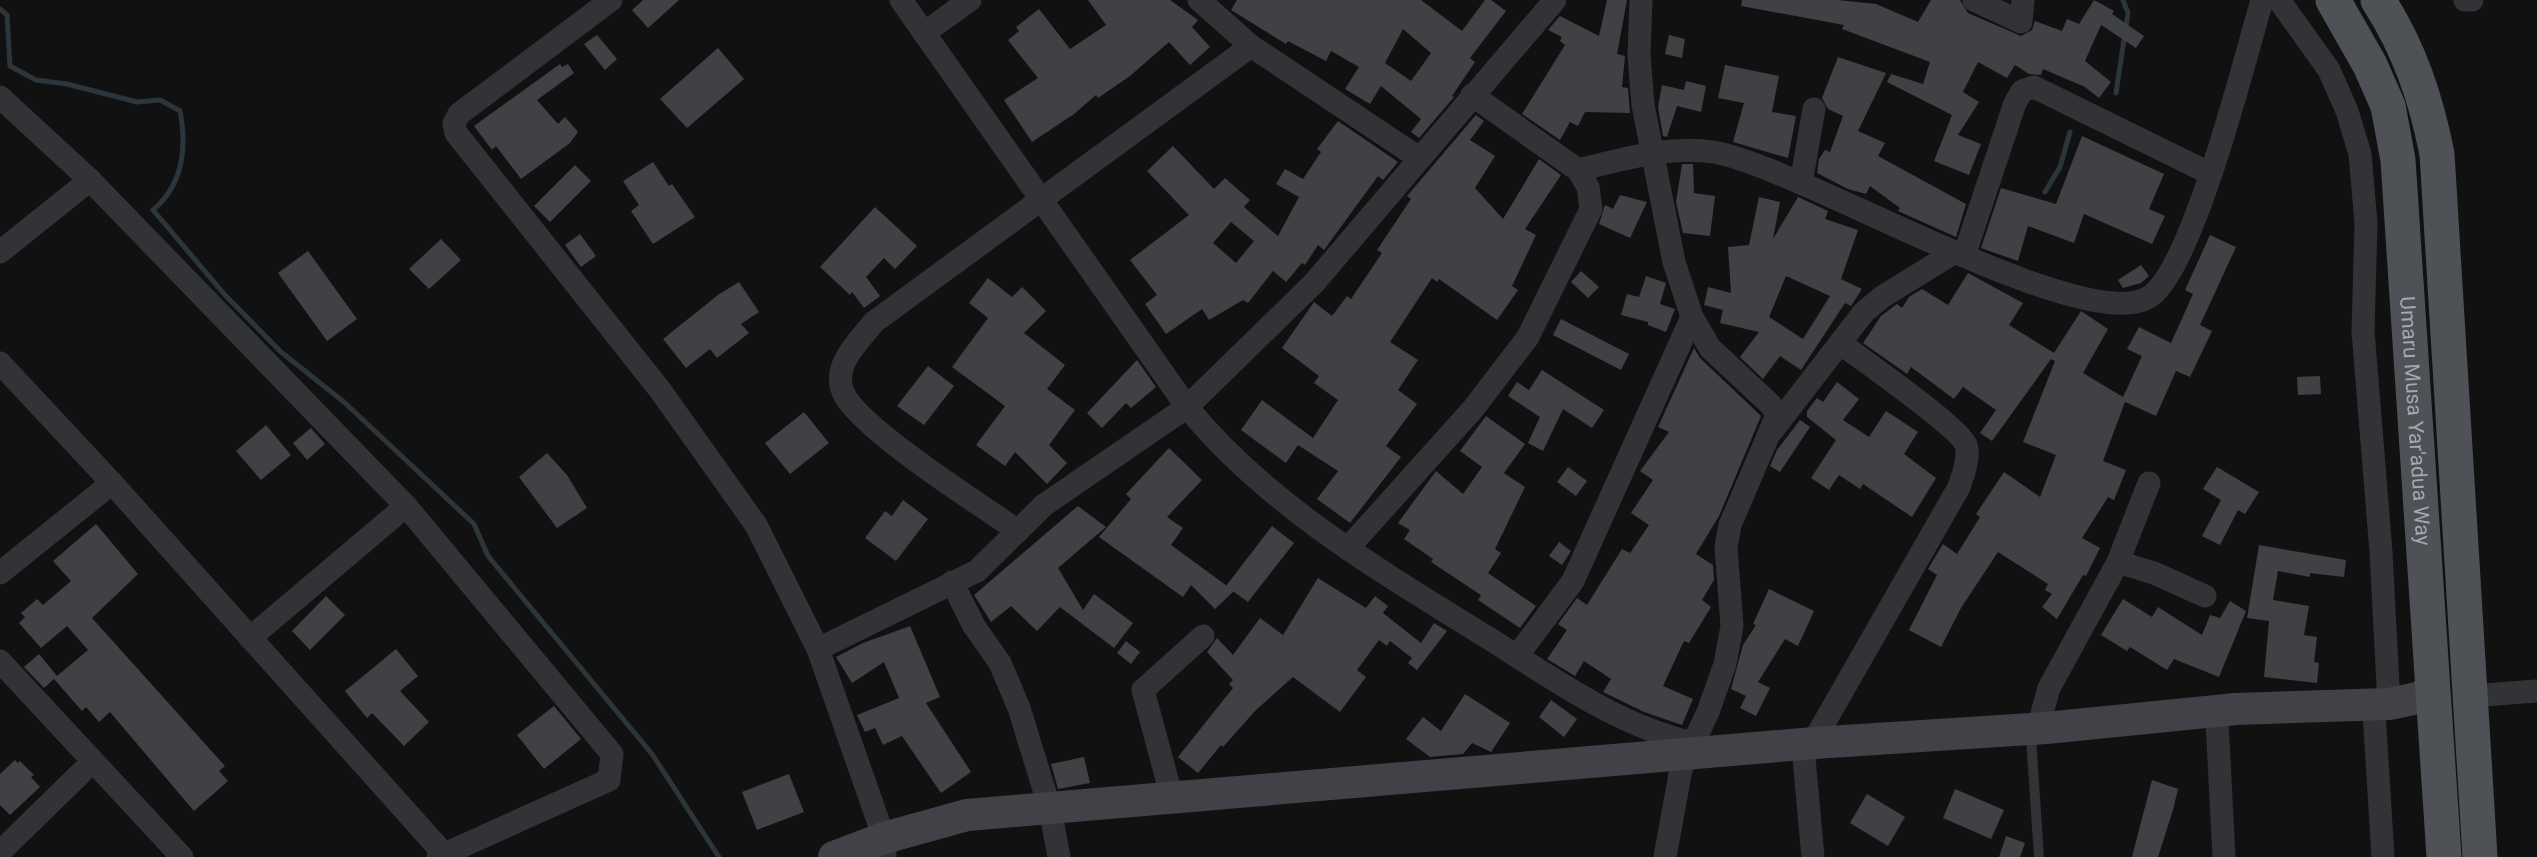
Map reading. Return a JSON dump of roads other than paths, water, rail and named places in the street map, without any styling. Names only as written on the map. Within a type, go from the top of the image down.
[{"type":"main road","name":"Umaru Musa Yar'adua Way","points":[[2333,0],[2370,65],[2388,106],[2399,160],[2444,857]]},
{"type":"main road","name":"Umaru Musa Yar'adua Way","points":[[2378,0],[2411,61],[2428,108],[2437,154],[2480,857]]},
{"type":"main road","points":[[834,857],[884,852],[1051,817],[1172,798],[1688,755],[1809,750],[2217,722],[2381,708],[2418,698],[2434,704]]},
{"type":"main road","points":[[2038,733],[2236,709],[2381,708]]},
{"type":"main road","points":[[1051,817],[1688,755]]},
{"type":"street","points":[[611,0],[459,114],[454,123],[456,133],[660,390],[748,514],[818,649],[884,852]]},
{"type":"street","points":[[901,0],[1187,407],[1218,445],[1285,504],[1349,547],[1517,656],[1626,721],[1658,735],[1688,755]]},
{"type":"street","points":[[924,33],[970,0]]},
{"type":"street","points":[[1199,0],[1251,46],[1419,158]]},
{"type":"street","points":[[818,649],[977,571],[1044,505],[1187,407],[1314,283],[1555,0]]},
{"type":"street","points":[[1641,0],[1643,105],[1674,262],[1692,317],[1710,348],[1771,405],[1777,415],[1730,525],[1726,547],[1732,626],[1720,676],[1688,755],[1665,857]]},
{"type":"street","points":[[1974,0],[2021,22],[2023,0]]},
{"type":"street","points":[[1578,170],[1652,154],[1714,152],[1801,183],[1960,254],[2061,293],[2128,305],[2151,297],[2166,282],[2211,174],[2262,0]]},
{"type":"street","points":[[2279,0],[2329,70],[2347,111],[2360,154],[2366,223],[2362,331],[2381,552],[2383,857]]},
{"type":"street","points":[[2465,0],[2472,0]]},
{"type":"street","points":[[1018,531],[862,420],[842,390],[843,362],[874,322],[1251,46]]},
{"type":"street","points":[[1772,431],[1864,312],[1882,296],[1960,254],[2015,103],[2022,91],[2034,87],[2211,174]]},
{"type":"street","points":[[1349,547],[1473,409],[1528,337],[1591,209],[1588,187],[1578,170],[1472,95]]},
{"type":"street","points":[[0,97],[90,180],[406,506],[612,754],[609,780],[441,856],[112,483],[0,363]]},
{"type":"street","points":[[1801,183],[1814,109]]},
{"type":"street","points":[[0,252],[90,180]]},
{"type":"street","points":[[1517,656],[1573,581],[1692,317]]},
{"type":"street","points":[[1813,857],[1809,750],[1959,487],[1966,456],[1966,446],[1950,428],[1840,343]]},
{"type":"street","points":[[0,573],[112,483]]},
{"type":"street","points":[[2038,733],[2049,688],[2118,562],[2150,483]]},
{"type":"street","points":[[250,638],[406,506]]},
{"type":"street","points":[[2118,562],[2154,573],[2205,596]]},
{"type":"street","points":[[952,582],[974,626],[1000,663],[1019,708],[1051,817],[1059,857]]},
{"type":"street","points":[[1172,798],[1143,700],[1143,690],[1203,636]]},
{"type":"street","points":[[0,661],[182,857]]},
{"type":"street","points":[[2470,696],[2537,691]]},
{"type":"street","points":[[2217,722],[2224,857]]},
{"type":"street","points":[[0,852],[82,772]]},
{"type":"lane","points":[[2038,733],[2039,857]]},
{"type":"waterway","points":[[2116,93],[2128,13],[2123,0]]},
{"type":"waterway","points":[[0,9],[7,15],[10,66],[36,80],[67,84],[137,102],[160,100],[180,111],[183,139],[177,177],[171,189],[153,210],[225,295],[281,352],[344,402],[474,524],[488,556],[652,754],[719,857]]},
{"type":"waterway","points":[[2045,192],[2060,167],[2070,132]]}]
